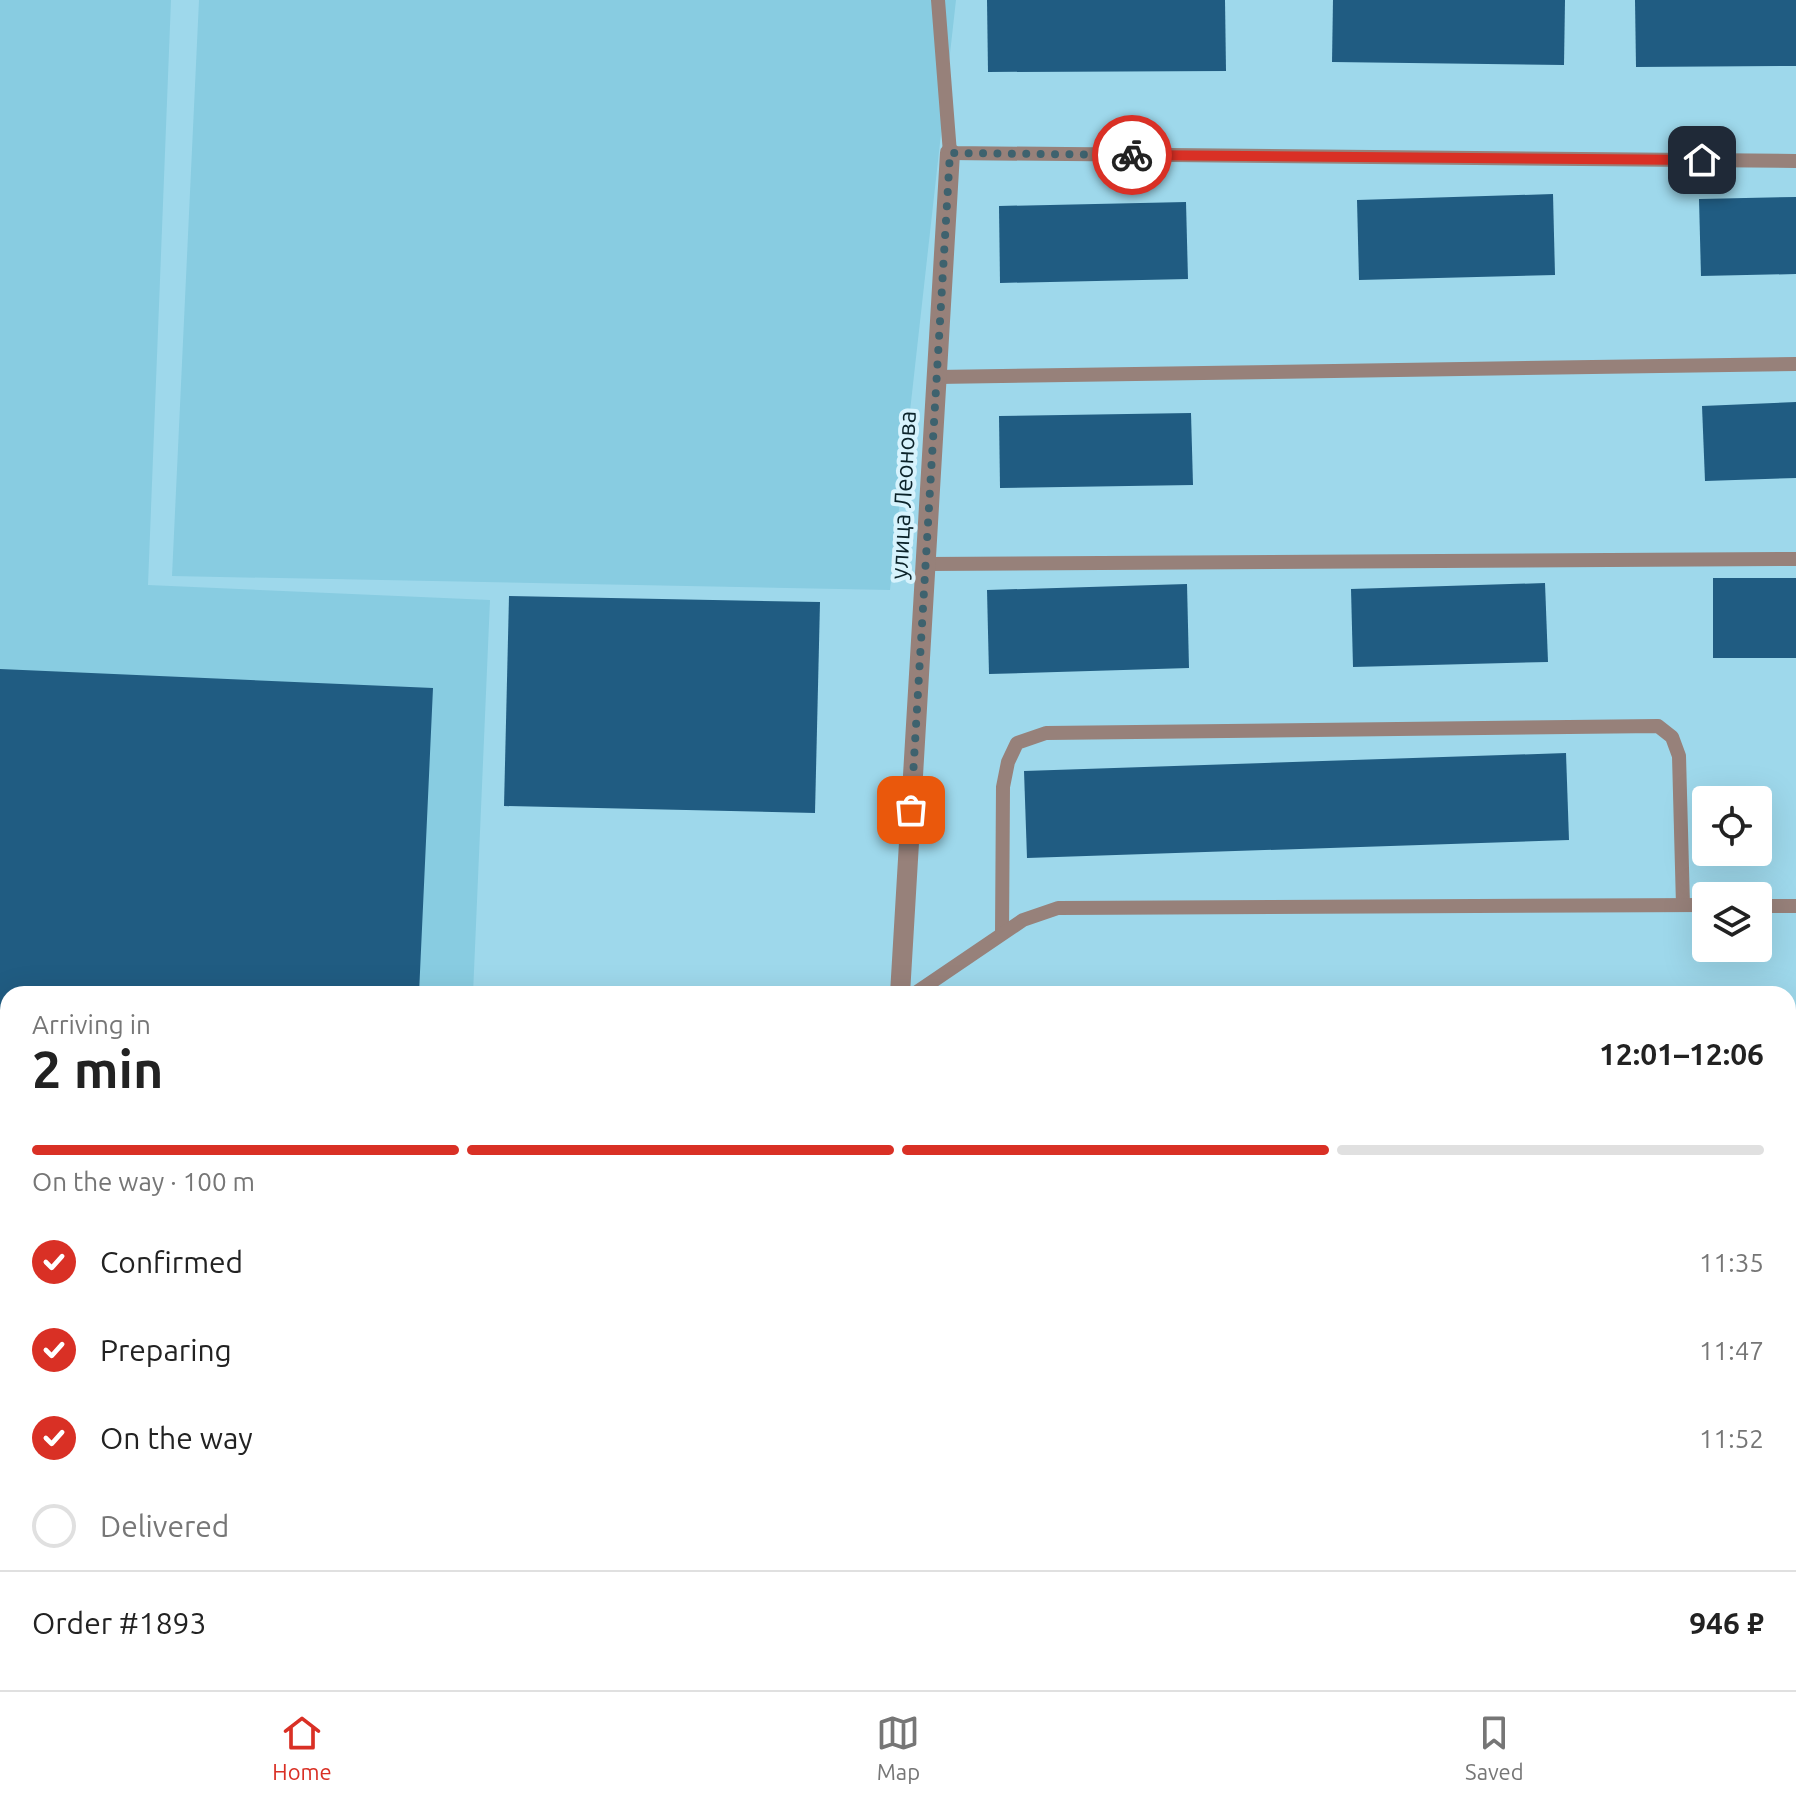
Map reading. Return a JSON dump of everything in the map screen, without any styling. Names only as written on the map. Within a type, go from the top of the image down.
[{"type":"street","name":"улица Леонова","points":[[900,986],[950,153]]},
{"type":"lane","name":"улица Леонова","points":[[938,0],[950,153]]},
{"type":"lane","points":[[950,153],[1796,161]]},
{"type":"lane","points":[[937,377],[1796,364]]},
{"type":"lane","points":[[925,564],[1796,559]]},
{"type":"lane","points":[[1002,933],[1003,787],[1008,762],[1017,743],[1046,733],[1658,726],[1672,737],[1679,756],[1683,905]]},
{"type":"lane","points":[[926,986],[1023,920],[1058,908],[1692,905]]},
{"type":"lane","points":[[1772,906],[1796,906]]},
{"type":"shaded area","points":[[0,0],[171,0],[148,585],[490,600],[473,986],[0,986]]},
{"type":"shaded area","points":[[199,0],[956,0],[890,590],[172,576]]},
{"type":"building","points":[[987,0],[1225,0],[1226,71],[988,72]]},
{"type":"building","points":[[1333,0],[1565,0],[1564,65],[1332,62]]},
{"type":"building","points":[[1635,0],[1796,0],[1796,66],[1636,67]]},
{"type":"building","points":[[1553,194],[1555,275],[1359,280],[1357,200]]},
{"type":"building","points":[[1796,197],[1796,274],[1701,276],[1699,199]]},
{"type":"building","points":[[1186,202],[1188,279],[1000,283],[999,206]]},
{"type":"building","points":[[1796,402],[1796,478],[1705,481],[1702,406]]},
{"type":"building","points":[[1191,413],[1193,485],[1000,488],[999,416]]},
{"type":"building","points":[[1713,578],[1796,578],[1796,658],[1713,658]]},
{"type":"building","points":[[1545,583],[1548,662],[1353,667],[1351,589]]},
{"type":"building","points":[[1187,584],[1189,668],[989,674],[987,590]]},
{"type":"building","points":[[509,596],[820,602],[815,813],[504,806]]},
{"type":"building","points":[[0,669],[433,688],[419,986],[0,986]]},
{"type":"building","points":[[1566,753],[1569,840],[1027,858],[1024,771]]},
{"type":"way so far","points":[[911,810],[950,153],[1132,155]]},
{"type":"route","points":[[1132,155],[1702,160]]}]
